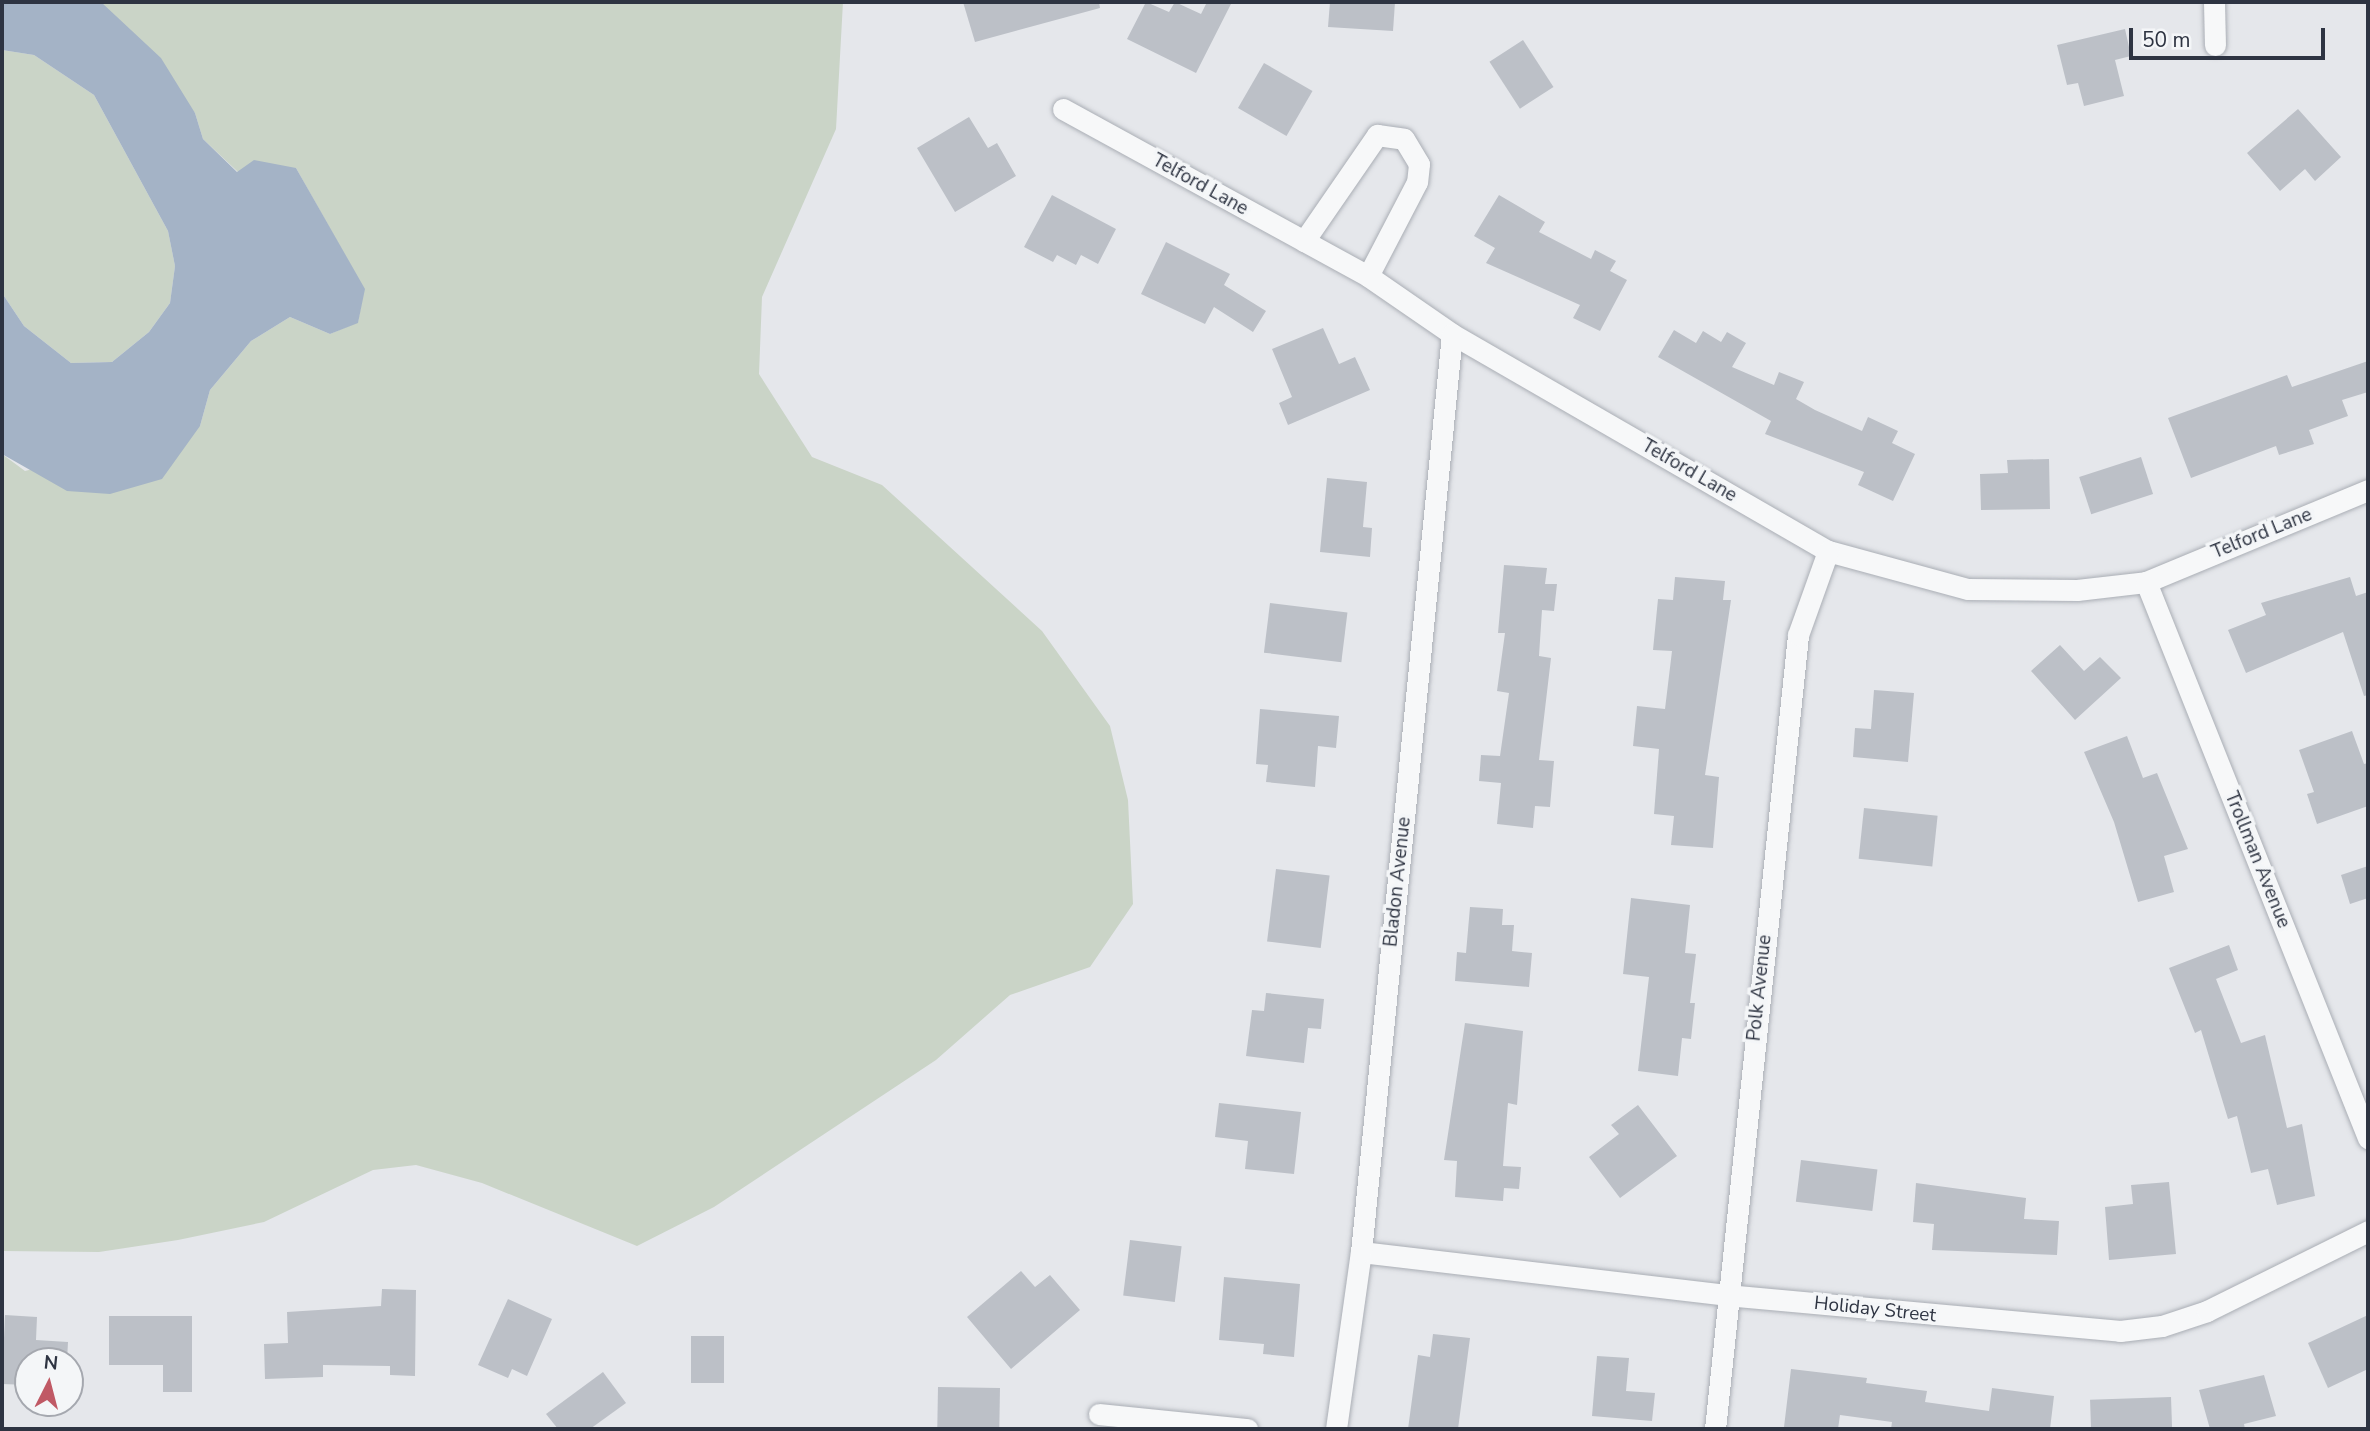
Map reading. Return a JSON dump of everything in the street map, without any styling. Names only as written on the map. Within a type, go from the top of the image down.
[{"type":"street","points":[[2214,2],[2215,46]]},
{"type":"street","name":"Telford Lane","points":[[1063,109],[1368,276],[1452,334],[1828,551],[1968,589],[2077,590],[2146,582],[2368,490]]},
{"type":"street","points":[[1304,241],[1377,135],[1404,139],[1419,164],[1416,182],[1368,276]]},
{"type":"street","name":"Bladon Avenue","points":[[1336,1429],[1361,1252],[1452,334]]},
{"type":"street","name":"Polk Avenue","points":[[1715,1429],[1726,1295],[1798,635],[1828,551]]},
{"type":"street","name":"Trollman Avenue","points":[[2146,582],[2368,1138]]},
{"type":"street","name":"Holiday Street","points":[[1361,1252],[1726,1295],[2070,1330],[2130,1330],[2207,1311],[2368,1231]]},
{"type":"street","points":[[1098,1414],[1247,1429]]},
{"type":"shaded area","points":[[101,2],[843,2],[836,129],[762,297],[759,374],[812,457],[882,485],[1042,631],[1110,726],[1128,800],[1133,904],[1090,967],[1010,995],[936,1060],[714,1207],[637,1246],[482,1183],[416,1165],[373,1170],[264,1222],[178,1240],[99,1252],[2,1251],[2,454],[25,471],[200,426],[210,390],[251,341],[290,317],[330,334],[358,322],[364,289],[296,168],[238,172],[203,139],[195,113]]},
{"type":"shaded area","points":[[2,50],[34,55],[94,95],[168,231],[175,266],[170,303],[149,332],[112,362],[71,363],[24,326],[2,293]]},
{"type":"water","points":[[2,2],[101,2],[161,58],[195,113],[203,139],[237,172],[254,160],[296,168],[365,289],[358,323],[330,334],[290,317],[251,341],[210,390],[200,426],[162,479],[110,494],[67,491],[2,454],[2,293],[24,326],[71,363],[112,362],[149,332],[170,303],[175,266],[168,231],[94,95],[34,55],[2,50]]},
{"type":"building","points":[[963,2],[1099,2],[1100,8],[975,42]]},
{"type":"building","points":[[1146,2],[1169,12],[1175,2],[1201,14],[1207,2],[1232,2],[1196,73],[1127,39]]},
{"type":"building","points":[[1330,2],[1395,2],[1393,31],[1328,27]]},
{"type":"building","points":[[2125,29],[2131,56],[2115,60],[2124,96],[2084,106],[2078,83],[2067,85],[2057,45]]},
{"type":"building","points":[[1523,40],[1553,87],[1520,109],[1489,62]]},
{"type":"building","points":[[1264,63],[1312,91],[1286,136],[1238,108]]},
{"type":"building","points":[[2298,109],[2341,157],[2315,181],[2305,169],[2280,191],[2247,153]]},
{"type":"building","points":[[969,117],[988,148],[997,143],[1016,176],[955,212],[917,148]]},
{"type":"building","points":[[1052,195],[1116,229],[1098,264],[1081,255],[1076,265],[1057,255],[1053,262],[1024,247]]},
{"type":"building","points":[[1499,195],[1545,222],[1539,232],[1591,259],[1595,250],[1616,261],[1610,271],[1627,280],[1600,331],[1573,318],[1580,305],[1486,263],[1495,248],[1474,236]]},
{"type":"building","points":[[1166,242],[1230,274],[1224,285],[1266,311],[1253,332],[1214,307],[1205,324],[1141,294]]},
{"type":"building","points":[[1323,328],[1339,364],[1355,357],[1370,390],[1288,425],[1279,403],[1292,397],[1272,349]]},
{"type":"building","points":[[1674,330],[1696,343],[1703,331],[1721,342],[1727,332],[1746,343],[1732,367],[1774,385],[1779,372],[1804,382],[1796,399],[1862,431],[1868,417],[1898,431],[1892,443],[1915,454],[1893,501],[1858,485],[1864,472],[1765,434],[1771,421],[1658,357]]},
{"type":"building","points":[[2368,361],[2368,392],[2342,400],[2348,416],[2309,430],[2314,444],[2279,455],[2276,446],[2191,478],[2168,418],[2287,375],[2292,387]]},
{"type":"building","points":[[2141,457],[2153,494],[2091,514],[2079,477]]},
{"type":"building","points":[[2049,459],[2050,509],[1981,510],[1980,474],[2008,473],[2007,460]]},
{"type":"building","points":[[1327,478],[1367,482],[1363,527],[1372,528],[1370,557],[1320,552]]},
{"type":"building","points":[[1504,565],[1547,568],[1545,584],[1557,584],[1554,611],[1542,610],[1539,656],[1551,658],[1539,760],[1554,761],[1550,807],[1535,806],[1533,828],[1497,824],[1501,783],[1479,781],[1481,755],[1500,756],[1509,693],[1497,691],[1505,633],[1498,633]]},
{"type":"building","points":[[1675,577],[1725,581],[1723,600],[1731,600],[1705,775],[1719,777],[1713,848],[1671,845],[1674,816],[1654,814],[1659,749],[1633,746],[1637,706],[1665,709],[1672,651],[1653,650],[1658,599],[1673,600]]},
{"type":"building","points":[[2350,577],[2356,596],[2368,592],[2368,695],[2364,696],[2343,632],[2246,673],[2228,630],[2266,615],[2261,603]]},
{"type":"building","points":[[1270,603],[1347,613],[1341,662],[1264,653]]},
{"type":"building","points":[[2060,645],[2084,671],[2100,657],[2121,678],[2075,720],[2031,671]]},
{"type":"building","points":[[1874,690],[1914,693],[1908,762],[1853,757],[1855,728],[1871,729]]},
{"type":"building","points":[[1260,709],[1339,716],[1336,748],[1318,746],[1315,787],[1266,782],[1268,765],[1256,764]]},
{"type":"building","points":[[2352,731],[2364,764],[2368,763],[2368,806],[2317,824],[2307,794],[2314,792],[2299,750]]},
{"type":"building","points":[[2127,736],[2143,778],[2157,773],[2188,849],[2164,856],[2174,892],[2138,902],[2114,822],[2084,752]]},
{"type":"building","points":[[1864,808],[1938,816],[1932,866],[1859,859]]},
{"type":"building","points":[[2368,866],[2368,898],[2350,904],[2341,875]]},
{"type":"building","points":[[1276,869],[1330,876],[1321,948],[1267,941]]},
{"type":"building","points":[[1631,898],[1690,905],[1685,953],[1696,954],[1690,1003],[1695,1003],[1691,1039],[1682,1038],[1678,1076],[1638,1071],[1649,977],[1623,974]]},
{"type":"building","points":[[1470,907],[1503,909],[1502,925],[1514,925],[1512,951],[1532,953],[1529,987],[1455,981],[1457,952],[1466,953]]},
{"type":"building","points":[[2229,945],[2238,970],[2216,979],[2241,1043],[2265,1035],[2287,1128],[2302,1124],[2315,1196],[2277,1205],[2268,1169],[2251,1173],[2237,1116],[2228,1119],[2201,1030],[2195,1033],[2169,968]]},
{"type":"building","points":[[1266,993],[1324,999],[1321,1029],[1308,1028],[1304,1063],[1246,1056],[1252,1010],[1264,1011]]},
{"type":"building","points":[[1465,1023],[1523,1031],[1517,1105],[1508,1103],[1503,1166],[1521,1167],[1519,1189],[1504,1188],[1503,1201],[1455,1197],[1457,1161],[1444,1160]]},
{"type":"building","points":[[1219,1103],[1301,1112],[1294,1174],[1245,1169],[1248,1141],[1215,1137]]},
{"type":"building","points":[[1638,1105],[1677,1156],[1620,1198],[1589,1157],[1619,1134],[1611,1125]]},
{"type":"building","points":[[1801,1160],[1877,1169],[1872,1211],[1796,1202]]},
{"type":"building","points":[[2169,1182],[2176,1254],[2109,1260],[2105,1207],[2133,1204],[2131,1185]]},
{"type":"building","points":[[1916,1183],[2026,1198],[2024,1219],[2059,1221],[2057,1255],[1932,1250],[1934,1224],[1913,1222]]},
{"type":"building","points":[[1130,1240],[1182,1246],[1175,1302],[1123,1296]]},
{"type":"building","points":[[1021,1271],[1035,1287],[1050,1275],[1080,1310],[1011,1369],[967,1317]]},
{"type":"building","points":[[1224,1277],[1300,1284],[1294,1357],[1263,1354],[1264,1344],[1219,1340]]},
{"type":"building","points":[[382,1289],[416,1290],[415,1376],[390,1375],[390,1366],[323,1365],[323,1377],[265,1379],[264,1344],[288,1343],[287,1312],[381,1306]]},
{"type":"building","points":[[508,1299],[552,1319],[527,1376],[512,1369],[508,1378],[478,1365]]},
{"type":"building","points":[[5,1315],[37,1317],[36,1340],[68,1342],[68,1347],[14,1347],[14,1384],[2,1384]]},
{"type":"building","points":[[2368,1315],[2368,1369],[2328,1388],[2308,1343]]},
{"type":"building","points":[[109,1316],[192,1316],[192,1392],[163,1392],[163,1365],[109,1365]]},
{"type":"building","points":[[1433,1334],[1470,1338],[1458,1429],[1408,1429],[1418,1355],[1430,1357]]},
{"type":"building","points":[[691,1336],[724,1336],[724,1383],[691,1383]]},
{"type":"building","points":[[1597,1356],[1629,1358],[1626,1391],[1655,1393],[1652,1421],[1592,1416]]},
{"type":"building","points":[[1791,1369],[1867,1378],[1866,1383],[1927,1391],[1925,1402],[1989,1411],[1992,1388],[2054,1396],[2050,1429],[1891,1429],[1892,1422],[1840,1415],[1838,1429],[1784,1427]]},
{"type":"building","points":[[603,1372],[626,1403],[590,1429],[558,1429],[546,1414]]},
{"type":"building","points":[[2264,1375],[2276,1416],[2244,1424],[2245,1429],[2210,1429],[2199,1390]]},
{"type":"building","points":[[938,1387],[1000,1388],[999,1429],[937,1429]]},
{"type":"building","points":[[2171,1397],[2172,1429],[2091,1429],[2090,1400]]}]
